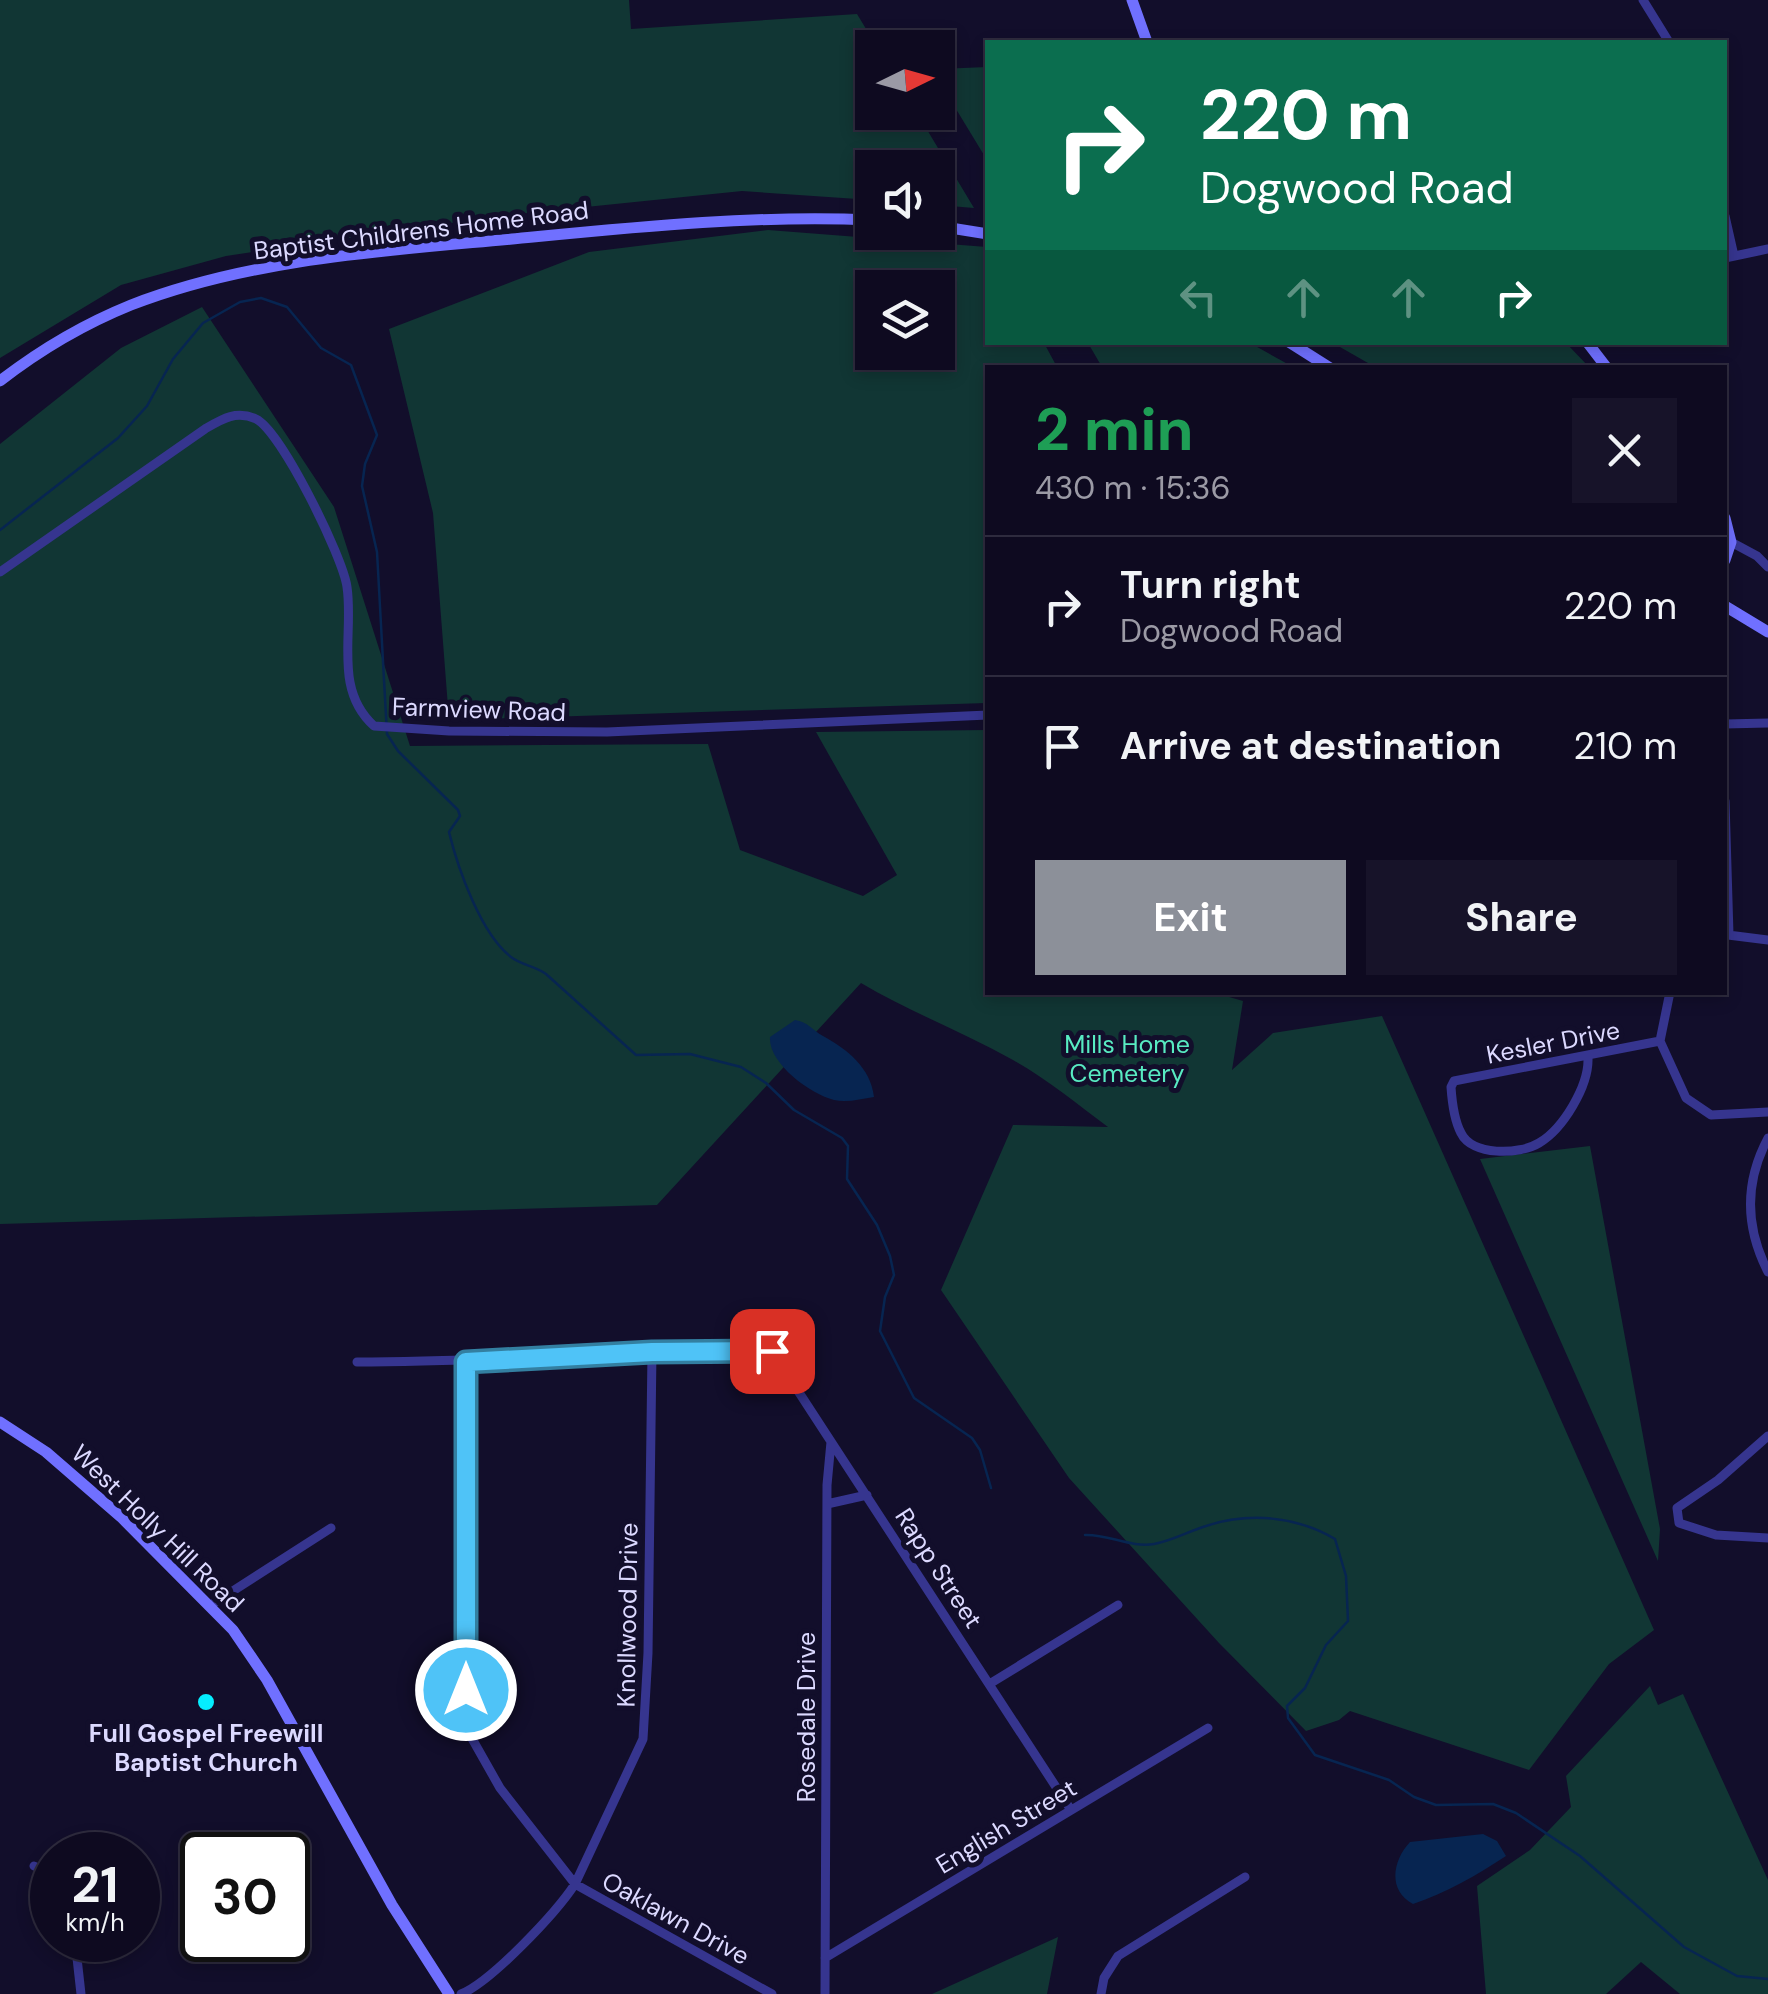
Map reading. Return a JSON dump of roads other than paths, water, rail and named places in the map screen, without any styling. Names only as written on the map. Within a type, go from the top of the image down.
[{"type":"street","points":[[1132,0],[1146,40]]},
{"type":"street","points":[[1643,0],[1668,40]]},
{"type":"street","name":"Baptist Childrens Home Road","points":[[0,380],[71,334],[132,305],[270,269],[446,246],[711,222],[806,217],[855,219]]},
{"type":"street","points":[[955,229],[985,234]]},
{"type":"street","points":[[1730,257],[1768,249]]},
{"type":"street","points":[[1294,345],[1325,365]]},
{"type":"street","points":[[1589,345],[1605,365]]},
{"type":"street","name":"Farmview Road","points":[[0,572],[205,429],[228,416],[254,418],[272,433],[329,534],[347,584],[346,667],[355,701],[374,726],[607,732],[985,715]]},
{"type":"street","points":[[1727,526],[1731,542],[1727,554]]},
{"type":"street","points":[[1731,542],[1768,567]]},
{"type":"street","points":[[1727,607],[1768,632]]},
{"type":"street","points":[[1727,724],[1768,722]]},
{"type":"street","points":[[1727,935],[1768,940]]},
{"type":"street","points":[[1669,995],[1660,1041],[1678,1085],[1697,1108],[1725,1117],[1768,1112]]},
{"type":"street","name":"Kesler Drive","points":[[1588,1058],[1577,1097],[1560,1123],[1537,1145],[1486,1150],[1475,1148],[1460,1132],[1450,1087],[1454,1082],[1660,1041]]},
{"type":"street","points":[[1768,1138],[1748,1197],[1750,1221],[1768,1272]]},
{"type":"street","name":"Rapp Street","points":[[652,1352],[772,1351],[1071,1810]]},
{"type":"street","points":[[357,1362],[466,1362],[652,1352]]},
{"type":"street","name":"Knollwood Drive","points":[[461,1994],[482,1981],[542,1926],[575,1884],[642,1739],[648,1669],[652,1352]]},
{"type":"street","name":"Oaklawn Drive","points":[[466,1362],[466,1701],[470,1735],[500,1788],[575,1884],[772,1994]]},
{"type":"street","name":"West Holly Hill Road","points":[[0,1422],[46,1452],[121,1517],[211,1605],[258,1664],[392,1905],[449,1994]]},
{"type":"street","points":[[1768,1436],[1718,1480],[1677,1508],[1679,1523],[1692,1530],[1768,1538]]},
{"type":"street","name":"Rosedale Drive","points":[[825,1994],[827,1460],[831,1442]]},
{"type":"street","points":[[827,1504],[868,1495]]},
{"type":"street","points":[[211,1605],[331,1528]]},
{"type":"street","points":[[991,1683],[1118,1606]]},
{"type":"street","name":"English Street","points":[[825,1958],[1208,1728]]},
{"type":"street","points":[[1101,1994],[1104,1978],[1118,1956],[1246,1878]]},
{"type":"street","points":[[77,1962],[81,1994]]},
{"type":"water","points":[[795,1020],[807,1024],[856,1060],[868,1077],[874,1097],[834,1100],[792,1076],[776,1057],[770,1037]]},
{"type":"water","points":[[1483,1834],[1497,1841],[1506,1856],[1461,1883],[1413,1904],[1399,1891],[1397,1866],[1410,1842]]},
{"type":"waterway","points":[[0,530],[118,438],[147,406],[173,359],[203,323],[240,302],[261,298],[287,307],[321,348],[351,365],[377,435],[365,464],[362,486],[377,552],[387,734],[398,751],[458,810],[460,816],[449,832],[465,882],[490,933],[511,957],[546,974],[636,1055],[690,1054],[741,1067],[766,1083],[794,1110],[842,1138],[848,1146],[847,1179],[877,1225],[894,1275],[885,1297],[880,1331],[914,1398],[972,1438],[980,1450],[991,1488]]},
{"type":"waterway","points":[[1085,1535],[1154,1544],[1222,1522],[1255,1518],[1304,1525],[1335,1539],[1346,1576],[1348,1621],[1326,1645],[1305,1688],[1287,1706],[1288,1718],[1315,1755],[1389,1780],[1414,1797],[1436,1805],[1493,1804],[1516,1813],[1580,1856],[1684,1947],[1737,1976],[1768,1979]]},
{"type":"place","name":"Full Gospel Freewill Baptist Church","points":[[206,1702]]},
{"type":"park label","name":"Mills Home Cemetery","points":[[1127,1058]]}]
